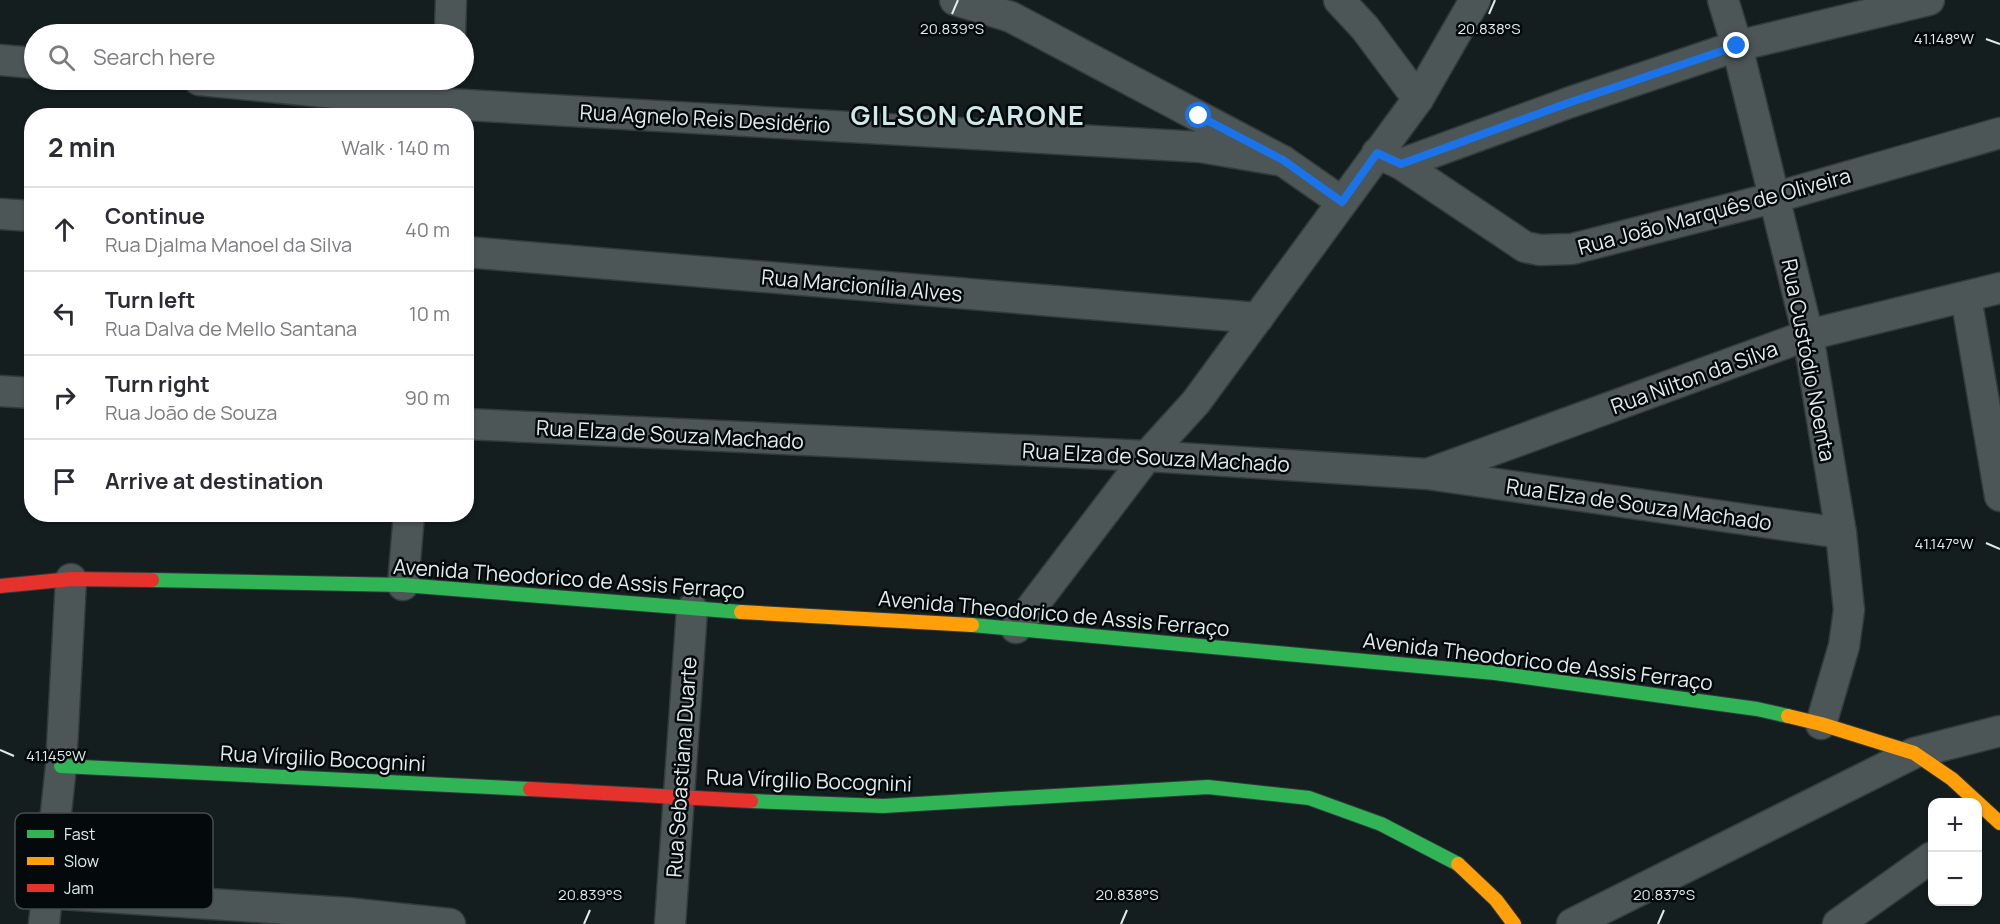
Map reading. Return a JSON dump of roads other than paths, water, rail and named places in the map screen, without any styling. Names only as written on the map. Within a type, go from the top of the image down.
[{"type":"street","points":[[450,24],[451,0]]},
{"type":"street","points":[[955,0],[1011,17],[1283,160],[1342,202]]},
{"type":"street","points":[[1339,0],[1365,28],[1418,99]]},
{"type":"street","points":[[1016,628],[1147,456],[1196,402],[1342,202],[1389,159],[1418,99],[1475,0]]},
{"type":"street","name":"Rua Custódio Noenta","points":[[1723,0],[1737,46],[1808,335],[1841,533],[1849,610],[1844,646],[1821,724]]},
{"type":"street","points":[[1389,159],[1558,107],[1737,46],[1929,0]]},
{"type":"street","points":[[0,60],[24,62]]},
{"type":"street","name":"Rua Agnelo Reis Desidério","points":[[406,90],[1200,147],[1283,160]]},
{"type":"street","name":"Rua João Marquês de Oliveira","points":[[1389,159],[1525,247],[1540,250],[1572,249],[1773,198],[2000,132]]},
{"type":"street","points":[[0,214],[24,216]]},
{"type":"street","name":"Rua Marcionília Alves","points":[[474,253],[1257,318]]},
{"type":"street","name":"Rua Nilton da Silva","points":[[1427,474],[1808,335],[2000,288]]},
{"type":"street","points":[[1966,297],[2000,496]]},
{"type":"street","points":[[0,391],[24,392]]},
{"type":"street","name":"Rua Elza de Souza Machado","points":[[474,424],[1147,456],[1427,474],[1841,533]]},
{"type":"street","points":[[403,585],[408,522]]},
{"type":"street","points":[[55,813],[61,766],[71,579]]},
{"type":"street","name":"Avenida Theodorico de Assis Ferraço","points":[[0,586],[71,579],[403,585],[692,609],[1016,628],[1495,673],[1757,709],[1821,724],[1914,753],[1952,779],[1990,821]]},
{"type":"street","name":"Rua Sebastiana Duarte","points":[[670,924],[692,609]]},
{"type":"street","points":[[1572,924],[1914,753],[2000,731]]},
{"type":"street","name":"Rua Vírgilio Bocognini","points":[[61,766],[678,796],[785,804],[883,806],[1208,787],[1309,798],[1381,824],[1458,864],[1496,900],[1514,924]]},
{"type":"street","points":[[1838,924],[1928,860]]},
{"type":"street","points":[[213,904],[347,913],[450,924]]},
{"type":"street","points":[[44,924],[45,909]]},
{"type":"district","name":"GILSON CARONE","points":[[968,114]]}]
